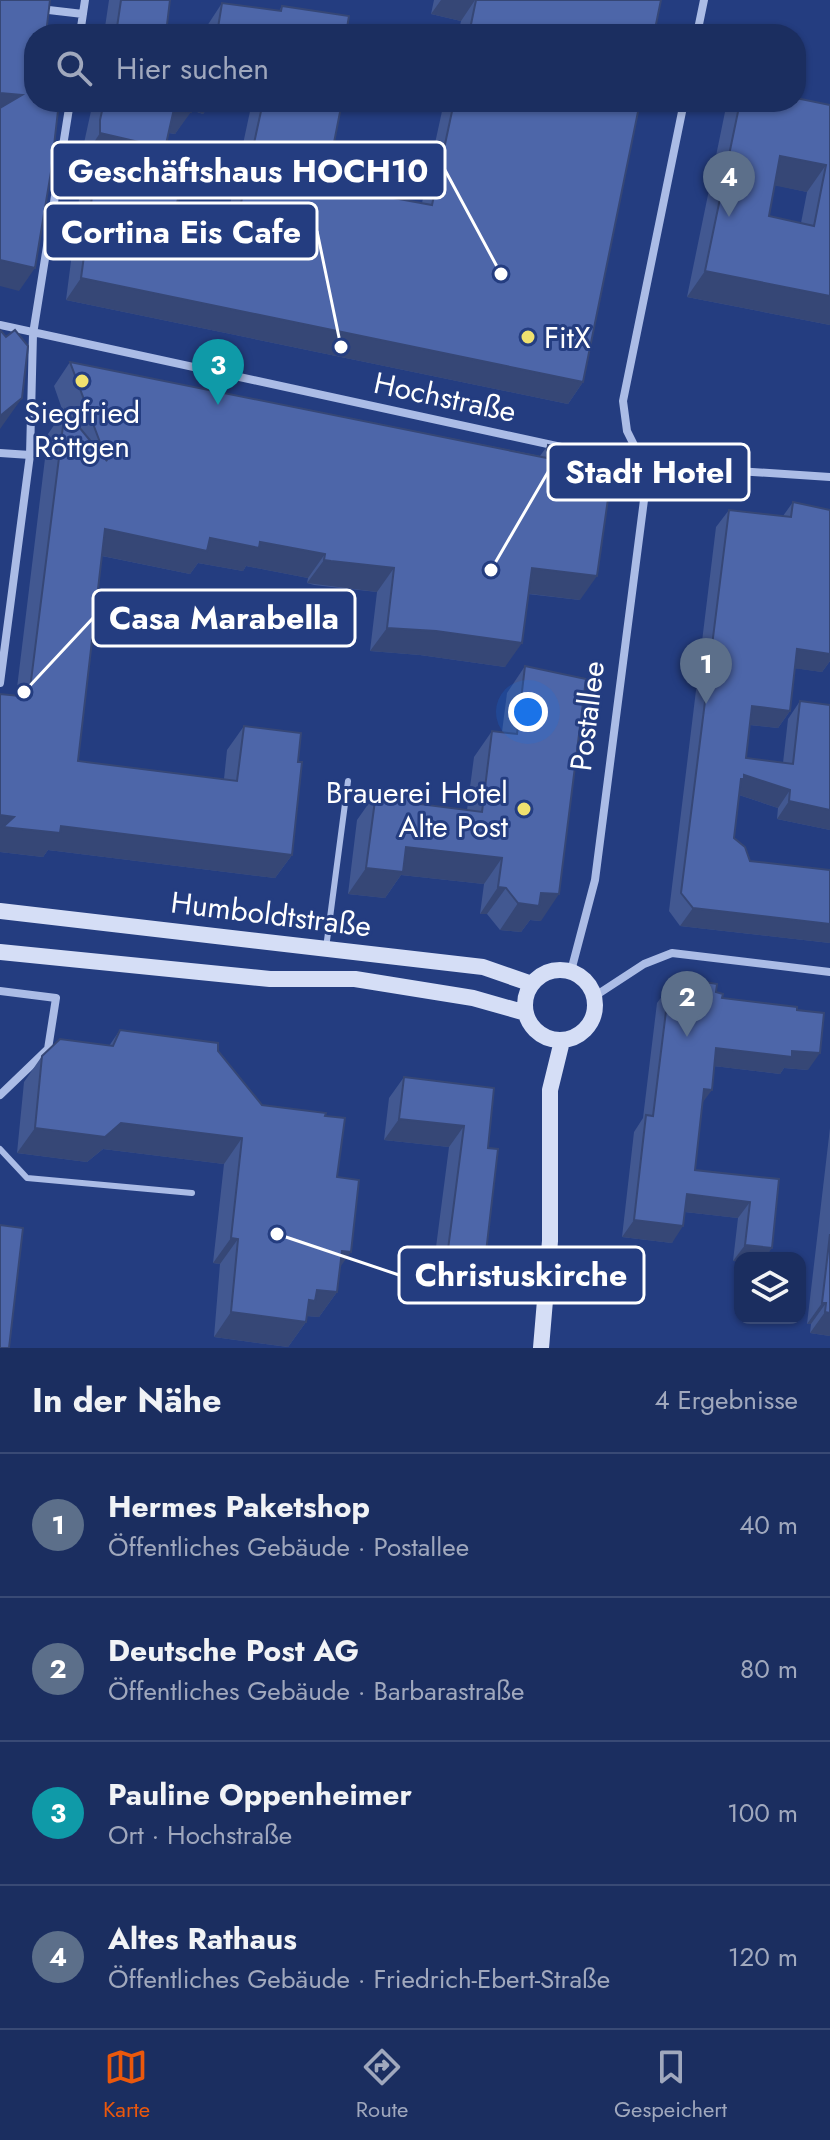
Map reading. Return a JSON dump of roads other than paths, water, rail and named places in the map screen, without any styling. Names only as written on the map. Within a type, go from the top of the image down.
[{"type":"main road","name":"Humboldtstraße","points":[[0,911],[483,967],[532,984]]},
{"type":"main road","name":"Humboldtstraße","points":[[0,952],[256,978],[355,979],[473,998],[526,1013]]},
{"type":"main road","points":[[557,970],[571,971],[586,981],[595,996],[594,1017],[582,1034],[562,1041],[546,1037],[533,1028],[526,1013],[526,998],[532,984],[543,974],[557,970]]},
{"type":"main road","points":[[541,1348],[550,1241],[550,1090],[562,1041]]},
{"type":"street","points":[[82,24],[85,0]]},
{"type":"street","points":[[699,24],[704,0]]},
{"type":"street","points":[[33,8],[83,14]]},
{"type":"street","points":[[0,683],[30,455],[33,334],[68,112]]},
{"type":"street","points":[[644,465],[627,431],[623,401],[682,112]]},
{"type":"street","name":"Hochstraße","points":[[0,325],[644,465],[830,477]]},
{"type":"street","points":[[0,453],[30,455]]},
{"type":"street","name":"Postallee","points":[[571,971],[595,880],[644,500],[644,465]]},
{"type":"street","points":[[595,996],[644,964],[672,953],[830,972]]},
{"type":"street","points":[[0,991],[56,998],[48,1049],[0,1095]]},
{"type":"lane","points":[[60,156],[98,164]]},
{"type":"lane","points":[[326,948],[348,781]]},
{"type":"lane","points":[[0,1149],[27,1178],[192,1193]]},
{"type":"place","name":"Altes Rathaus","points":[[729,217]]},
{"type":"place","name":"Geschäftshaus HOCH10","points":[[501,274]]},
{"type":"place","name":"FitX","points":[[528,337]]},
{"type":"place","name":"Cortina Eis Cafe","points":[[341,347]]},
{"type":"place","name":"Siegfried Röttgen","points":[[82,381]]},
{"type":"place","name":"Pauline Oppenheimer","points":[[218,405]]},
{"type":"place","name":"Stadt Hotel","points":[[491,570]]},
{"type":"place","name":"Casa Marabella","points":[[24,692]]},
{"type":"place","name":"Hermes Paketshop","points":[[706,704]]},
{"type":"place","name":"Brauerei Hotel Alte Post","points":[[524,809]]},
{"type":"place","name":"Deutsche Post AG","points":[[687,1037]]},
{"type":"place","name":"Christuskirche","points":[[277,1234]]}]
